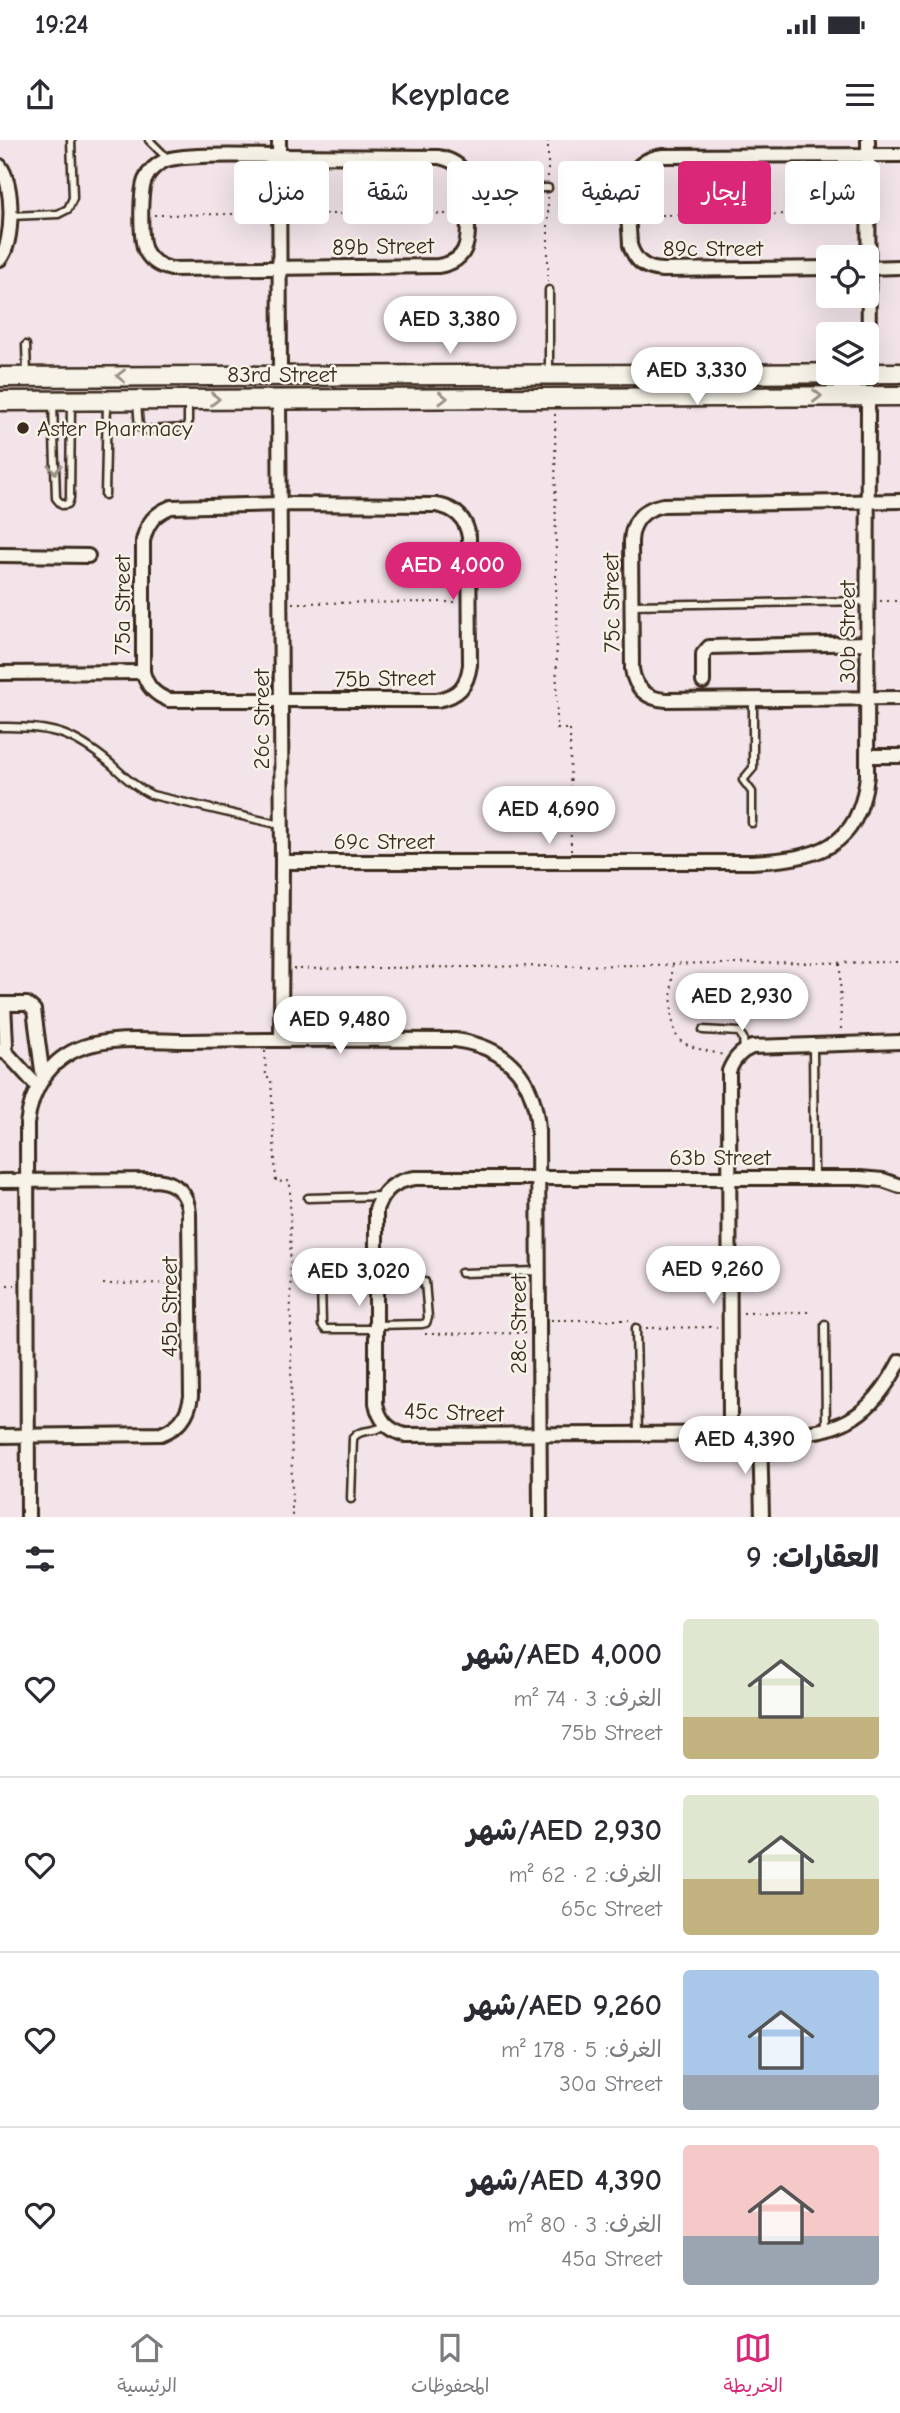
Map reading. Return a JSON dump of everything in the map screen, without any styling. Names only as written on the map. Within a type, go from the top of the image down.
[{"type":"street","points":[[278,140],[278,161]]},
{"type":"street","points":[[868,140],[868,161]]},
{"type":"street","name":"89c Street","points":[[648,161],[653,158],[900,155]]},
{"type":"street","name":"89b Street","points":[[450,161],[446,158],[278,156],[168,159],[155,166],[146,177],[143,191],[145,251],[155,263],[163,267],[279,269],[446,265],[459,258],[467,245],[468,224]]},
{"type":"street","points":[[0,166],[6,175],[10,216],[6,250],[0,260]]},
{"type":"street","points":[[279,224],[280,376]]},
{"type":"street","name":"89c Street","points":[[630,224],[632,253],[653,270],[816,268]]},
{"type":"street","points":[[867,245],[868,224]]},
{"type":"street","points":[[879,268],[900,267]]},
{"type":"street","name":"83rd Street","points":[[0,377],[816,373]]},
{"type":"street","name":"83rd Street","points":[[879,373],[900,373]]},
{"type":"street","points":[[614,398],[631,390],[705,387],[710,380],[704,374]]},
{"type":"street","name":"30b Street","points":[[821,851],[841,837],[856,818],[866,788],[868,396]]},
{"type":"street","name":"83rd Street","points":[[0,401],[900,396]]},
{"type":"street","name":"26c Street","points":[[279,398],[281,1040]]},
{"type":"street","name":"75c Street","points":[[900,501],[654,507],[639,516],[632,532],[631,605],[632,669],[637,685],[643,692],[657,699],[900,698]]},
{"type":"street","name":"75b Street","points":[[280,504],[436,505],[455,511],[467,527],[469,537],[470,665],[465,685],[457,694],[437,700],[282,700]]},
{"type":"street","name":"75a Street","points":[[280,504],[171,507],[151,520],[143,541],[143,672],[152,690],[169,700],[282,700]]},
{"type":"street","points":[[0,555],[88,556]]},
{"type":"street","points":[[703,682],[703,654],[709,647],[868,643]]},
{"type":"street","points":[[0,673],[143,672]]},
{"type":"street","points":[[867,756],[900,756]]},
{"type":"street","name":"69c Street","points":[[282,862],[752,862],[806,856],[821,851]]},
{"type":"street","points":[[28,1517],[27,1181],[29,1111],[40,1082],[34,1010],[27,1004],[2,1004],[6,1044],[2,1051],[40,1082]]},
{"type":"street","name":"28c Street","points":[[40,1082],[54,1065],[74,1051],[97,1043],[114,1042],[454,1040],[474,1042],[500,1055],[522,1075],[537,1110],[540,1517]]},
{"type":"street","points":[[730,1433],[728,1083],[733,1060],[744,1050],[763,1045],[900,1042]]},
{"type":"street","points":[[381,1196],[390,1186],[415,1178],[538,1178]]},
{"type":"street","name":"63b Street","points":[[538,1178],[872,1178],[900,1186]]},
{"type":"street","name":"45b Street","points":[[0,1436],[161,1434],[179,1424],[185,1417],[191,1398],[189,1205],[186,1197],[174,1184],[157,1180],[27,1181]]},
{"type":"street","points":[[0,1181],[27,1181]]},
{"type":"street","name":"45c Street","points":[[381,1196],[376,1209],[376,1403],[380,1418],[391,1430],[405,1435],[802,1433],[826,1430]]},
{"type":"street","points":[[826,1430],[859,1414],[885,1389],[900,1361]]},
{"type":"street","points":[[760,1433],[762,1517]]},
{"type":"lane","points":[[10,216],[58,215],[68,209],[73,198],[71,140]]},
{"type":"lane","points":[[149,140],[168,159]]},
{"type":"lane","points":[[544,188],[548,188]]},
{"type":"lane","points":[[548,290],[549,374]]},
{"type":"lane","points":[[26,345],[27,377]]},
{"type":"lane","points":[[137,400],[139,426],[146,430],[186,428],[188,399]]},
{"type":"lane","points":[[105,495],[107,400]]},
{"type":"lane","points":[[62,401],[70,498],[68,504],[62,505],[56,498],[62,401]]},
{"type":"lane","points":[[631,605],[867,601]]},
{"type":"lane","points":[[752,823],[752,792],[743,780],[753,768],[753,699]]},
{"type":"lane","points":[[0,727],[37,728],[61,733],[92,748],[135,786],[152,795],[282,825]]},
{"type":"lane","points":[[703,1030],[739,1031],[744,1050]]},
{"type":"lane","points":[[813,1044],[814,1178]]},
{"type":"lane","points":[[308,1198],[381,1196]]},
{"type":"lane","points":[[461,1273],[539,1271]]},
{"type":"lane","points":[[326,1276],[375,1278],[425,1282],[428,1318],[426,1323],[325,1329],[321,1283],[326,1276]]},
{"type":"lane","points":[[825,1324],[826,1430]]},
{"type":"lane","points":[[636,1328],[638,1434]]},
{"type":"lane","points":[[351,1499],[352,1438],[361,1431],[378,1430],[385,1425]]},
{"type":"path","points":[[548,140],[548,290]]},
{"type":"path","points":[[329,214],[447,214]]},
{"type":"path","points":[[664,215],[785,214]]},
{"type":"path","points":[[143,216],[234,215]]},
{"type":"path","points":[[555,398],[557,729],[570,729],[571,862]]},
{"type":"path","points":[[867,601],[900,601]]},
{"type":"path","points":[[281,603],[469,602]]},
{"type":"path","points":[[840,962],[841,1043]]},
{"type":"path","points":[[281,970],[900,962]]},
{"type":"path","points":[[672,964],[673,1026],[676,1037],[683,1043],[733,1060]]},
{"type":"path","points":[[264,1040],[266,1078],[271,1078],[276,1182],[290,1181],[292,1517]]},
{"type":"path","points":[[103,1284],[190,1282]]},
{"type":"path","points":[[0,1285],[27,1285]]},
{"type":"path","points":[[729,1313],[808,1312]]},
{"type":"path","points":[[416,1334],[539,1333]]},
{"type":"place","name":"Aster Pharmacy","points":[[23,428]]}]
